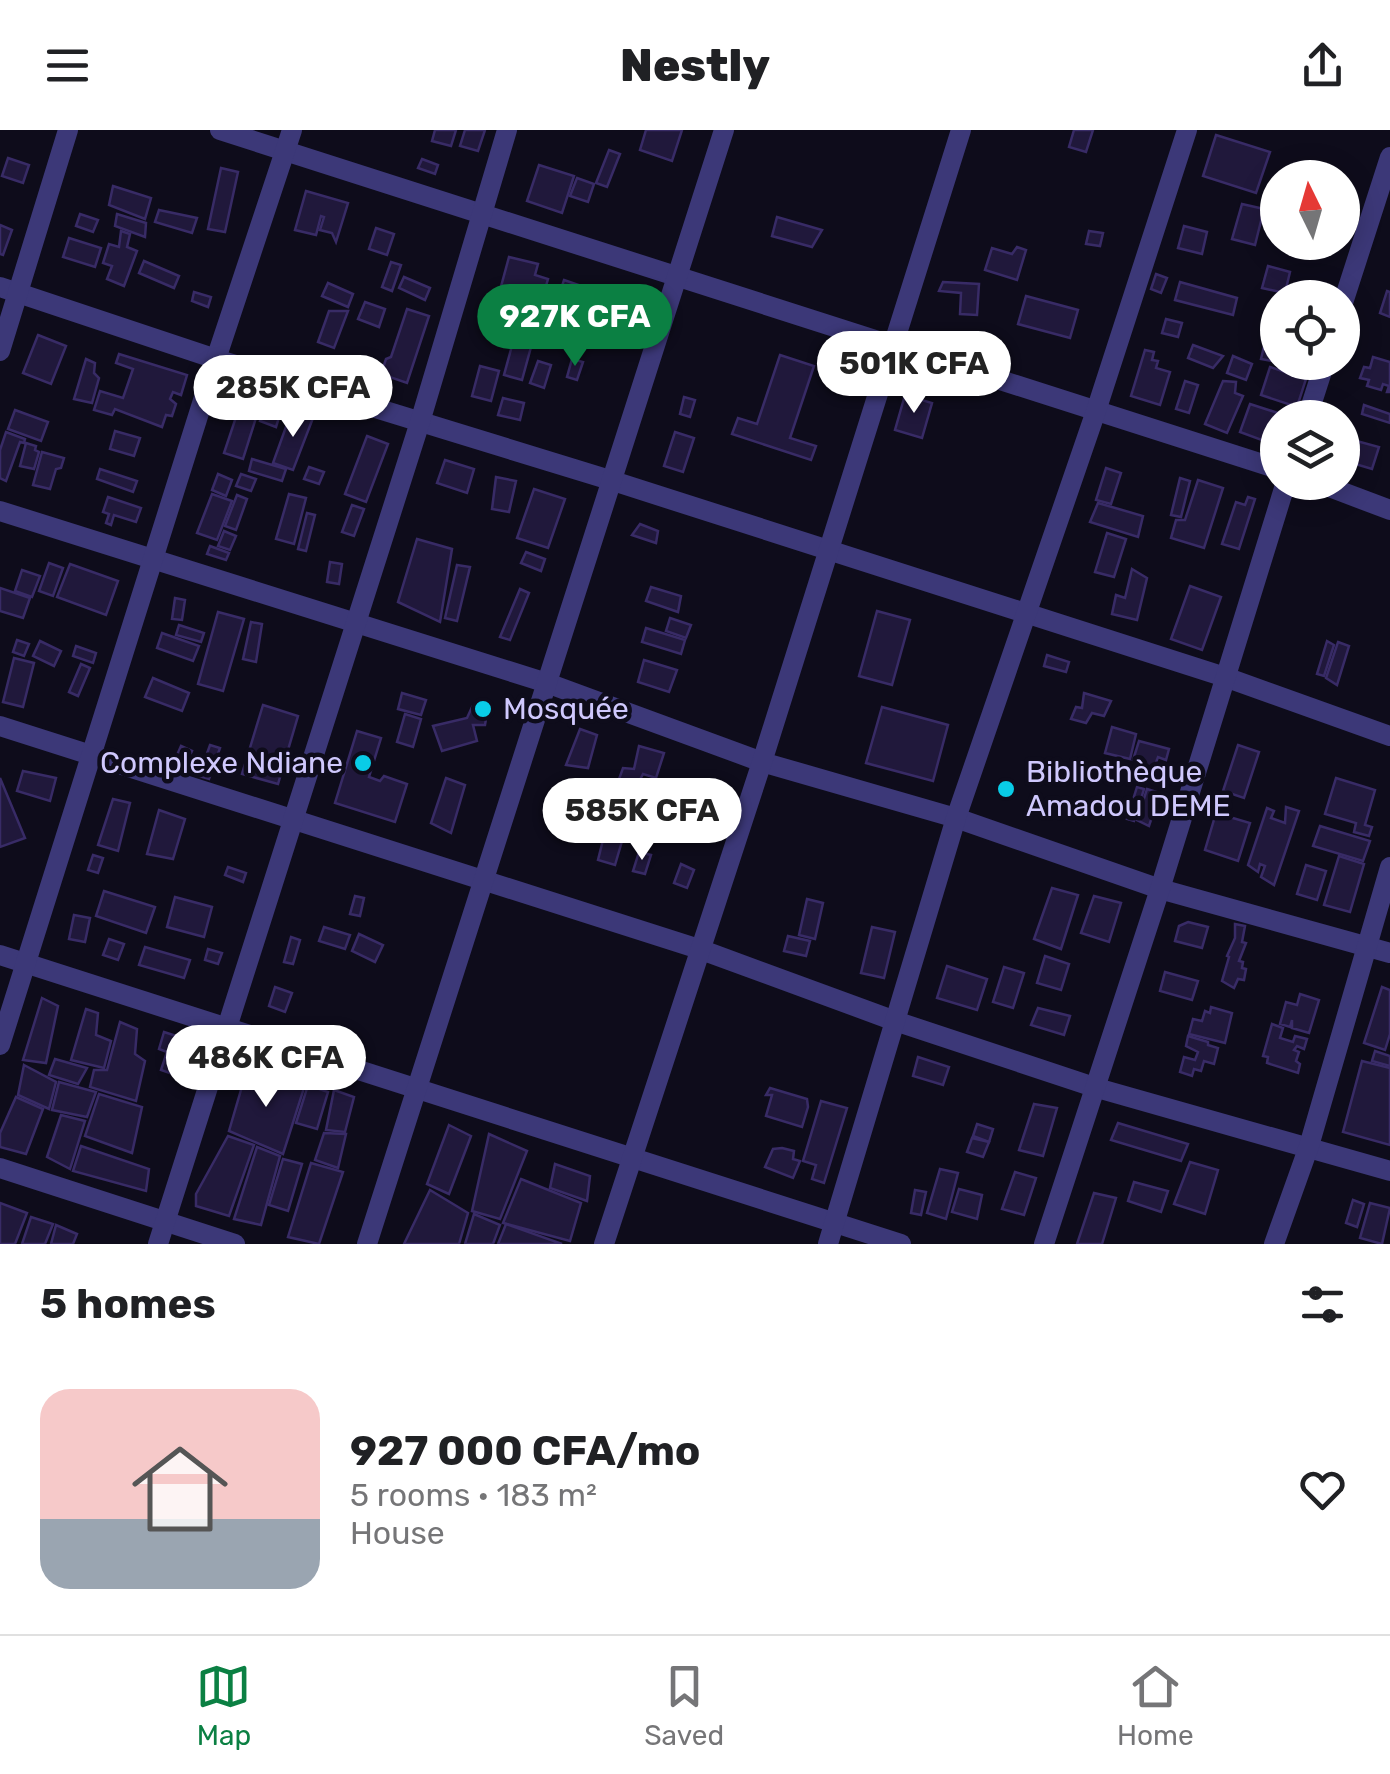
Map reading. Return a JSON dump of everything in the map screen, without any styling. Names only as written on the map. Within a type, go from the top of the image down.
[{"type":"street","points":[[0,352],[10,290],[68,130]]},
{"type":"street","points":[[220,130],[1260,463]]},
{"type":"street","points":[[0,1045],[292,130]]},
{"type":"street","points":[[158,1244],[420,422],[507,130]]},
{"type":"street","points":[[367,1244],[724,130]]},
{"type":"street","points":[[604,1244],[762,762],[960,130]]},
{"type":"street","points":[[828,1244],[956,818],[1096,411],[1186,130]]},
{"type":"street","points":[[1350,280],[1390,158]]},
{"type":"street","points":[[10,290],[216,359],[610,480],[1225,677],[1390,736]]},
{"type":"street","points":[[1360,499],[1390,510]]},
{"type":"street","points":[[1044,1244],[1097,1088],[1280,500]]},
{"type":"street","points":[[0,511],[546,684],[762,762],[956,818],[1160,889],[1390,953]]},
{"type":"street","points":[[0,726],[699,949],[895,1021],[1097,1088],[1390,1172]]},
{"type":"street","points":[[1274,1244],[1309,1146],[1390,867]]},
{"type":"street","points":[[0,955],[901,1244]]},
{"type":"street","points":[[0,1168],[235,1244]]},
{"type":"building","points":[[435,130],[456,130],[451,146],[432,141]]},
{"type":"building","points":[[465,130],[485,130],[478,151],[460,146]]},
{"type":"building","points":[[646,130],[682,130],[672,161],[640,150]]},
{"type":"building","points":[[1074,130],[1093,130],[1086,152],[1069,147]]},
{"type":"building","points":[[1216,135],[1270,152],[1267,160],[1260,160],[1256,193],[1203,176]]},
{"type":"building","points":[[609,150],[620,154],[607,187],[596,183]]},
{"type":"building","points":[[8,158],[29,165],[23,183],[2,176]]},
{"type":"building","points":[[422,159],[438,165],[435,174],[418,168]]},
{"type":"building","points":[[539,165],[574,176],[562,213],[527,201]]},
{"type":"building","points":[[221,168],[238,172],[225,232],[208,229]]},
{"type":"building","points":[[577,178],[594,184],[588,202],[570,196]]},
{"type":"building","points":[[113,186],[151,198],[145,219],[109,205]]},
{"type":"building","points":[[306,191],[348,203],[336,242],[332,233],[320,230],[324,217],[321,216],[316,235],[295,230]]},
{"type":"building","points":[[1242,204],[1260,208],[1255,245],[1232,239]]},
{"type":"building","points":[[159,210],[197,218],[192,233],[155,222]]},
{"type":"building","points":[[80,214],[98,220],[93,232],[76,226]]},
{"type":"building","points":[[117,214],[146,223],[145,237],[115,226]]},
{"type":"building","points":[[777,217],[822,230],[812,247],[772,236]]},
{"type":"building","points":[[0,225],[12,230],[3,255],[0,254]]},
{"type":"building","points":[[1184,226],[1207,232],[1202,254],[1178,248]]},
{"type":"building","points":[[376,228],[394,234],[387,255],[369,249]]},
{"type":"building","points":[[121,231],[130,234],[127,247],[137,251],[124,286],[107,279],[112,266],[103,263],[109,244],[119,247]]},
{"type":"building","points":[[1089,231],[1103,233],[1100,246],[1086,244]]},
{"type":"building","points":[[69,238],[101,248],[95,267],[63,257]]},
{"type":"building","points":[[1017,247],[1026,250],[1017,280],[985,270],[992,248],[1012,254]]},
{"type":"building","points":[[509,257],[538,264],[535,275],[548,279],[540,306],[499,294]]},
{"type":"building","points":[[144,261],[179,276],[174,288],[139,273]]},
{"type":"building","points":[[391,262],[401,265],[392,291],[382,287]]},
{"type":"building","points":[[1268,266],[1290,272],[1288,280],[1264,280]]},
{"type":"building","points":[[1156,274],[1167,278],[1161,293],[1151,289]]},
{"type":"building","points":[[404,277],[430,288],[425,300],[399,288]]},
{"type":"building","points":[[564,280],[593,290],[587,308],[558,298]]},
{"type":"building","points":[[943,282],[979,284],[977,315],[960,314],[961,293],[939,291]]},
{"type":"building","points":[[1180,282],[1237,298],[1233,315],[1175,300]]},
{"type":"building","points":[[328,283],[353,294],[348,307],[322,296]]},
{"type":"building","points":[[1387,291],[1390,292],[1390,317],[1380,313]]},
{"type":"building","points":[[194,292],[211,297],[208,307],[192,301]]},
{"type":"building","points":[[1026,296],[1078,310],[1070,338],[1018,324]]},
{"type":"building","points":[[504,299],[512,300],[510,310],[521,313],[523,305],[534,308],[534,322],[540,324],[544,310],[551,313],[540,346],[509,338],[512,327],[496,323]]},
{"type":"building","points":[[634,299],[645,301],[642,317],[631,315]]},
{"type":"building","points":[[365,302],[385,309],[379,327],[358,319]]},
{"type":"building","points":[[407,309],[429,316],[407,383],[381,374]]},
{"type":"building","points":[[329,311],[348,311],[334,348],[318,342]]},
{"type":"building","points":[[594,317],[612,323],[606,341],[588,335]]},
{"type":"building","points":[[1166,319],[1182,323],[1178,337],[1162,333]]},
{"type":"building","points":[[38,335],[66,346],[51,384],[23,373]]},
{"type":"building","points":[[513,342],[531,347],[522,380],[504,375]]},
{"type":"building","points":[[1193,345],[1223,356],[1213,368],[1188,358]]},
{"type":"building","points":[[1145,350],[1154,352],[1156,368],[1170,372],[1160,405],[1131,396]]},
{"type":"building","points":[[119,354],[187,375],[181,395],[173,392],[170,399],[176,404],[162,427],[115,409],[112,415],[94,410],[100,391],[123,398],[133,369],[116,363]]},
{"type":"building","points":[[780,355],[814,366],[790,438],[816,446],[811,460],[732,434],[738,418],[757,424]]},
{"type":"building","points":[[1233,356],[1252,364],[1246,380],[1227,373]]},
{"type":"building","points":[[1373,357],[1390,362],[1390,392],[1389,386],[1383,384],[1381,390],[1367,386],[1369,380],[1360,378],[1364,367],[1370,368]]},
{"type":"building","points":[[86,359],[95,363],[94,373],[99,378],[92,403],[74,399]]},
{"type":"building","points":[[572,359],[583,362],[577,380],[567,377]]},
{"type":"building","points":[[538,361],[551,365],[544,388],[530,383]]},
{"type":"building","points":[[480,366],[499,371],[491,401],[472,396]]},
{"type":"building","points":[[1266,380],[1306,380],[1299,400],[1276,400],[1261,395]]},
{"type":"building","points":[[1185,381],[1198,385],[1189,413],[1176,409]]},
{"type":"building","points":[[1223,381],[1236,382],[1235,393],[1243,396],[1227,433],[1205,424]]},
{"type":"building","points":[[905,395],[932,403],[922,438],[895,430]]},
{"type":"building","points":[[243,396],[261,402],[243,459],[224,453]]},
{"type":"building","points":[[684,397],[695,400],[690,417],[680,414]]},
{"type":"building","points":[[503,398],[524,403],[520,420],[498,415]]},
{"type":"building","points":[[266,403],[282,408],[276,427],[260,421]]},
{"type":"building","points":[[1250,404],[1260,407],[1260,439],[1240,432]]},
{"type":"building","points":[[1364,405],[1390,414],[1390,423],[1362,414]]},
{"type":"building","points":[[15,410],[48,422],[41,441],[8,429]]},
{"type":"building","points":[[292,410],[313,418],[293,470],[273,463]]},
{"type":"building","points":[[115,431],[140,438],[134,456],[110,449]]},
{"type":"building","points":[[6,432],[25,439],[20,442],[6,481],[0,478],[0,450]]},
{"type":"building","points":[[675,432],[694,438],[683,472],[664,466]]},
{"type":"building","points":[[367,436],[388,444],[366,502],[345,494]]},
{"type":"building","points":[[1360,442],[1379,447],[1372,469],[1360,465]]},
{"type":"building","points":[[26,443],[36,446],[39,452],[34,469],[20,466]]},
{"type":"building","points":[[42,452],[64,458],[50,489],[33,485]]},
{"type":"building","points":[[252,459],[286,469],[282,481],[249,471]]},
{"type":"building","points":[[445,460],[474,469],[467,493],[437,483]]},
{"type":"building","points":[[309,467],[324,472],[319,484],[304,479]]},
{"type":"building","points":[[1106,468],[1121,473],[1111,504],[1096,500]]},
{"type":"building","points":[[100,469],[137,481],[133,492],[97,479]]},
{"type":"building","points":[[218,474],[232,480],[226,496],[212,490]]},
{"type":"building","points":[[241,474],[256,479],[251,491],[236,486]]},
{"type":"building","points":[[496,477],[516,481],[509,512],[492,509]]},
{"type":"building","points":[[1180,478],[1190,481],[1181,517],[1171,515]]},
{"type":"building","points":[[1198,480],[1223,488],[1204,548],[1171,538],[1176,520],[1185,520]]},
{"type":"building","points":[[534,489],[565,499],[548,548],[517,538]]},
{"type":"building","points":[[212,494],[232,501],[217,540],[197,533]]},
{"type":"building","points":[[289,494],[306,498],[294,544],[276,539]]},
{"type":"building","points":[[237,495],[247,499],[236,530],[225,526]]},
{"type":"building","points":[[108,497],[141,508],[136,522],[114,515],[111,525],[106,523],[109,514],[103,512]]},
{"type":"building","points":[[1248,497],[1255,499],[1239,549],[1222,544],[1236,502],[1245,505]]},
{"type":"building","points":[[1098,503],[1143,516],[1138,537],[1090,522]]},
{"type":"building","points":[[352,505],[364,509],[354,536],[342,532]]},
{"type":"building","points":[[307,513],[315,515],[306,551],[298,549]]},
{"type":"building","points":[[640,524],[658,531],[656,543],[632,535]]},
{"type":"building","points":[[224,531],[236,536],[230,550],[218,546]]},
{"type":"building","points":[[1107,533],[1126,539],[1114,577],[1095,572]]},
{"type":"building","points":[[417,539],[452,549],[440,622],[398,602]]},
{"type":"building","points":[[210,546],[229,553],[226,560],[207,554]]},
{"type":"building","points":[[526,552],[545,559],[541,571],[521,563]]},
{"type":"building","points":[[330,562],[342,564],[339,584],[327,582]]},
{"type":"building","points":[[49,563],[63,568],[53,596],[39,591]]},
{"type":"building","points":[[70,564],[118,581],[106,615],[57,597]]},
{"type":"building","points":[[457,565],[470,567],[457,621],[445,618]]},
{"type":"building","points":[[1132,569],[1147,578],[1137,620],[1112,614],[1116,595],[1125,598]]},
{"type":"building","points":[[22,570],[40,576],[32,597],[15,591]]},
{"type":"building","points":[[1190,586],[1221,597],[1202,650],[1171,639]]},
{"type":"building","points":[[651,587],[681,596],[678,612],[646,601]]},
{"type":"building","points":[[0,588],[30,598],[23,618],[0,611]]},
{"type":"building","points":[[520,589],[529,593],[510,640],[500,637]]},
{"type":"building","points":[[175,598],[185,600],[182,620],[172,619]]},
{"type":"building","points":[[877,611],[910,620],[892,685],[859,676]]},
{"type":"building","points":[[218,612],[244,619],[223,691],[198,684]]},
{"type":"building","points":[[670,618],[691,625],[686,638],[666,631]]},
{"type":"building","points":[[251,622],[262,624],[256,662],[243,659]]},
{"type":"building","points":[[179,625],[204,633],[201,642],[176,635]]},
{"type":"building","points":[[646,628],[685,640],[681,654],[642,642]]},
{"type":"building","points":[[162,633],[199,646],[193,661],[157,648]]},
{"type":"building","points":[[17,640],[29,644],[24,656],[13,652]]},
{"type":"building","points":[[40,641],[61,651],[54,666],[33,656]]},
{"type":"building","points":[[1327,641],[1334,645],[1324,676],[1317,674]]},
{"type":"building","points":[[1338,642],[1349,646],[1337,685],[1326,678]]},
{"type":"building","points":[[76,646],[96,653],[93,663],[73,656]]},
{"type":"building","points":[[1047,655],[1069,662],[1066,672],[1044,666]]},
{"type":"building","points":[[14,658],[34,663],[23,707],[3,702]]},
{"type":"building","points":[[644,660],[677,670],[669,692],[638,682]]},
{"type":"building","points":[[81,664],[90,668],[78,696],[69,692]]},
{"type":"building","points":[[153,678],[189,693],[182,711],[145,697]]},
{"type":"building","points":[[402,693],[426,700],[421,715],[398,709]]},
{"type":"building","points":[[1084,693],[1111,701],[1104,716],[1092,713],[1086,723],[1071,719],[1076,707],[1082,708]]},
{"type":"building","points":[[263,705],[298,716],[278,784],[242,774]]},
{"type":"building","points":[[472,707],[487,713],[485,725],[473,725],[477,741],[442,751],[433,726],[467,718]]},
{"type":"building","points":[[882,707],[948,725],[933,781],[866,763]]},
{"type":"building","points":[[405,714],[421,719],[413,747],[397,742]]},
{"type":"building","points":[[1112,727],[1136,734],[1130,759],[1105,753]]},
{"type":"building","points":[[580,729],[597,735],[588,768],[566,765]]},
{"type":"building","points":[[357,731],[381,738],[369,777],[380,781],[384,776],[407,784],[395,822],[335,803]]},
{"type":"building","points":[[1139,741],[1169,749],[1166,760],[1158,757],[1154,768],[1133,760]]},
{"type":"building","points":[[210,745],[220,748],[209,779],[199,776]]},
{"type":"building","points":[[1238,745],[1259,752],[1244,798],[1223,791]]},
{"type":"building","points":[[181,746],[192,751],[185,767],[174,762]]},
{"type":"building","points":[[639,746],[664,753],[656,778],[643,774],[635,789],[618,782],[623,768],[634,769]]},
{"type":"building","points":[[23,771],[56,778],[50,801],[17,791]]},
{"type":"building","points":[[0,778],[25,838],[0,847]]},
{"type":"building","points":[[446,778],[465,785],[451,833],[431,823]]},
{"type":"building","points":[[1336,778],[1375,790],[1365,825],[1372,827],[1369,836],[1354,832],[1356,823],[1325,814]]},
{"type":"building","points":[[599,782],[626,791],[619,810],[592,807]]},
{"type":"building","points":[[1137,787],[1144,789],[1134,821],[1127,819]]},
{"type":"building","points":[[1147,789],[1160,793],[1149,826],[1137,820]]},
{"type":"building","points":[[641,791],[666,799],[668,793],[692,801],[684,831],[634,814]]},
{"type":"building","points":[[113,799],[130,803],[118,851],[98,845]]},
{"type":"building","points":[[569,801],[605,814],[597,839],[560,826]]},
{"type":"building","points":[[1286,807],[1299,811],[1274,885],[1261,877],[1265,866],[1260,864],[1258,872],[1248,865],[1267,808],[1274,811],[1271,818],[1285,823]]},
{"type":"building","points":[[159,810],[185,819],[173,859],[147,854]]},
{"type":"building","points":[[1216,813],[1250,823],[1238,861],[1205,850]]},
{"type":"building","points":[[1320,826],[1370,841],[1363,861],[1313,846]]},
{"type":"building","points":[[604,836],[622,841],[615,865],[598,860]]},
{"type":"building","points":[[639,852],[651,855],[645,874],[633,871]]},
{"type":"building","points":[[93,855],[103,858],[98,873],[88,870]]},
{"type":"building","points":[[1339,856],[1364,864],[1350,912],[1324,905]]},
{"type":"building","points":[[681,864],[694,870],[687,888],[674,883]]},
{"type":"building","points":[[1306,865],[1326,871],[1317,900],[1297,894]]},
{"type":"building","points":[[228,867],[246,873],[243,882],[225,875]]},
{"type":"building","points":[[1052,888],[1078,895],[1061,949],[1034,939]]},
{"type":"building","points":[[104,891],[155,907],[146,933],[96,916]]},
{"type":"building","points":[[355,896],[364,898],[360,916],[350,914]]},
{"type":"building","points":[[1094,896],[1121,903],[1109,942],[1081,933]]},
{"type":"building","points":[[175,897],[212,907],[204,937],[167,927]]},
{"type":"building","points":[[807,899],[823,903],[815,939],[799,935]]},
{"type":"building","points":[[74,915],[90,918],[85,942],[69,939]]},
{"type":"building","points":[[1188,922],[1208,927],[1202,948],[1175,941],[1179,926]]},
{"type":"building","points":[[1235,924],[1245,926],[1242,942],[1246,943],[1239,961],[1246,969],[1244,980],[1238,979],[1234,988],[1222,981],[1235,938]]},
{"type":"building","points":[[324,927],[350,935],[345,949],[319,941]]},
{"type":"building","points":[[872,927],[895,932],[884,978],[861,973]]},
{"type":"building","points":[[359,934],[383,945],[375,962],[352,951]]},
{"type":"building","points":[[788,936],[810,941],[806,956],[784,951]]},
{"type":"building","points":[[291,937],[300,940],[293,964],[284,962]]},
{"type":"building","points":[[109,939],[124,944],[118,960],[103,955]]},
{"type":"building","points":[[145,947],[190,960],[184,978],[139,965]]},
{"type":"building","points":[[208,949],[222,953],[218,964],[205,960]]},
{"type":"building","points":[[1045,956],[1069,964],[1061,990],[1037,983]]},
{"type":"building","points":[[947,966],[987,979],[977,1010],[937,998]]},
{"type":"building","points":[[1004,967],[1024,973],[1013,1008],[993,1002]]},
{"type":"building","points":[[1165,972],[1198,981],[1192,1000],[1160,991]]},
{"type":"building","points":[[275,987],[292,993],[285,1012],[269,1006]]},
{"type":"building","points":[[1382,987],[1390,990],[1390,1034],[1385,1050],[1364,1043]]},
{"type":"building","points":[[1300,994],[1319,1000],[1309,1033],[1292,1028],[1292,1020],[1290,1027],[1280,1024],[1286,1002],[1297,1005]]},
{"type":"building","points":[[42,998],[58,1006],[46,1063],[23,1060]]},
{"type":"building","points":[[1211,1007],[1232,1013],[1225,1043],[1189,1034],[1193,1019],[1202,1021]]},
{"type":"building","points":[[1038,1008],[1070,1016],[1064,1035],[1031,1025]]},
{"type":"building","points":[[86,1009],[98,1013],[96,1035],[111,1041],[104,1068],[71,1060]]},
{"type":"building","points":[[120,1022],[137,1029],[135,1054],[145,1061],[136,1101],[90,1087],[94,1070],[107,1070]]},
{"type":"building","points":[[1272,1024],[1283,1028],[1280,1038],[1293,1042],[1295,1036],[1307,1039],[1304,1049],[1297,1046],[1294,1050],[1299,1052],[1298,1073],[1267,1063],[1268,1057],[1263,1056]]},
{"type":"building","points":[[164,1032],[195,1042],[184,1078],[161,1070],[167,1052],[159,1049]]},
{"type":"building","points":[[1188,1036],[1218,1048],[1214,1064],[1204,1061],[1201,1071],[1194,1069],[1192,1076],[1180,1072],[1184,1057],[1195,1060],[1198,1052],[1186,1046]]},
{"type":"building","points":[[1375,1051],[1390,1056],[1390,1066],[1372,1061]]},
{"type":"building","points":[[918,1057],[949,1067],[943,1085],[913,1076]]},
{"type":"building","points":[[55,1059],[87,1068],[78,1084],[49,1075]]},
{"type":"building","points":[[1362,1061],[1390,1068],[1390,1145],[1343,1132]]},
{"type":"building","points":[[24,1065],[56,1082],[49,1109],[18,1095]]},
{"type":"building","points":[[248,1066],[304,1088],[283,1154],[229,1131]]},
{"type":"building","points":[[59,1082],[96,1092],[87,1117],[52,1110]]},
{"type":"building","points":[[308,1085],[328,1092],[317,1129],[296,1123]]},
{"type":"building","points":[[770,1088],[807,1099],[802,1127],[766,1116]]},
{"type":"building","points":[[334,1090],[354,1097],[345,1132],[326,1130]]},
{"type":"building","points":[[99,1094],[142,1107],[132,1153],[85,1136]]},
{"type":"building","points":[[16,1097],[43,1109],[26,1154],[0,1147],[0,1133]]},
{"type":"building","points":[[821,1101],[847,1108],[824,1183],[812,1179],[816,1165],[803,1161]]},
{"type":"building","points":[[1034,1104],[1057,1108],[1043,1156],[1019,1150]]},
{"type":"building","points":[[61,1115],[85,1121],[70,1169],[47,1157]]},
{"type":"building","points":[[1118,1123],[1188,1144],[1181,1161],[1111,1140]]},
{"type":"building","points":[[977,1124],[993,1129],[989,1142],[973,1136]]},
{"type":"building","points":[[449,1125],[471,1136],[449,1194],[427,1184]]},
{"type":"building","points":[[324,1133],[346,1134],[338,1168],[315,1160]]},
{"type":"building","points":[[489,1134],[527,1151],[500,1219],[472,1211]]},
{"type":"building","points":[[228,1136],[254,1145],[229,1216],[196,1206],[196,1194]]},
{"type":"building","points":[[972,1138],[989,1142],[983,1157],[967,1152]]},
{"type":"building","points":[[81,1146],[149,1169],[146,1191],[73,1171]]},
{"type":"building","points":[[257,1147],[280,1156],[261,1225],[234,1219]]},
{"type":"building","points":[[773,1149],[794,1151],[793,1159],[800,1161],[793,1178],[765,1167]]},
{"type":"building","points":[[283,1159],[302,1164],[288,1211],[269,1205]]},
{"type":"building","points":[[1190,1162],[1218,1170],[1205,1214],[1174,1204]]},
{"type":"building","points":[[311,1163],[343,1172],[319,1244],[288,1237]]},
{"type":"building","points":[[555,1164],[590,1176],[587,1201],[550,1188]]},
{"type":"building","points":[[940,1169],[958,1173],[946,1219],[927,1213]]},
{"type":"building","points":[[1015,1172],[1036,1178],[1024,1215],[1002,1209]]},
{"type":"building","points":[[521,1179],[581,1203],[570,1241],[503,1223]]},
{"type":"building","points":[[1134,1182],[1168,1191],[1161,1212],[1128,1201]]},
{"type":"building","points":[[959,1189],[982,1195],[977,1219],[952,1212]]},
{"type":"building","points":[[430,1190],[468,1213],[459,1244],[404,1244]]},
{"type":"building","points":[[915,1190],[926,1192],[921,1215],[911,1213]]},
{"type":"building","points":[[1094,1193],[1116,1198],[1102,1244],[1077,1244]]},
{"type":"building","points":[[1353,1200],[1364,1204],[1357,1227],[1346,1223]]},
{"type":"building","points":[[0,1203],[27,1213],[15,1244],[0,1244]]},
{"type":"building","points":[[1370,1203],[1390,1208],[1382,1244],[1360,1238]]},
{"type":"building","points":[[474,1214],[500,1225],[493,1244],[465,1244]]},
{"type":"building","points":[[31,1217],[53,1224],[45,1244],[22,1244]]},
{"type":"building","points":[[506,1224],[562,1244],[498,1244]]},
{"type":"building","points":[[56,1225],[77,1234],[73,1244],[51,1244]]},
{"type":"place","name":"Mosquée","points":[[483,709]]},
{"type":"place","name":"Complexe Ndiane","points":[[363,763]]},
{"type":"place","name":"Bibliothèque Amadou DEME","points":[[1006,789]]}]
